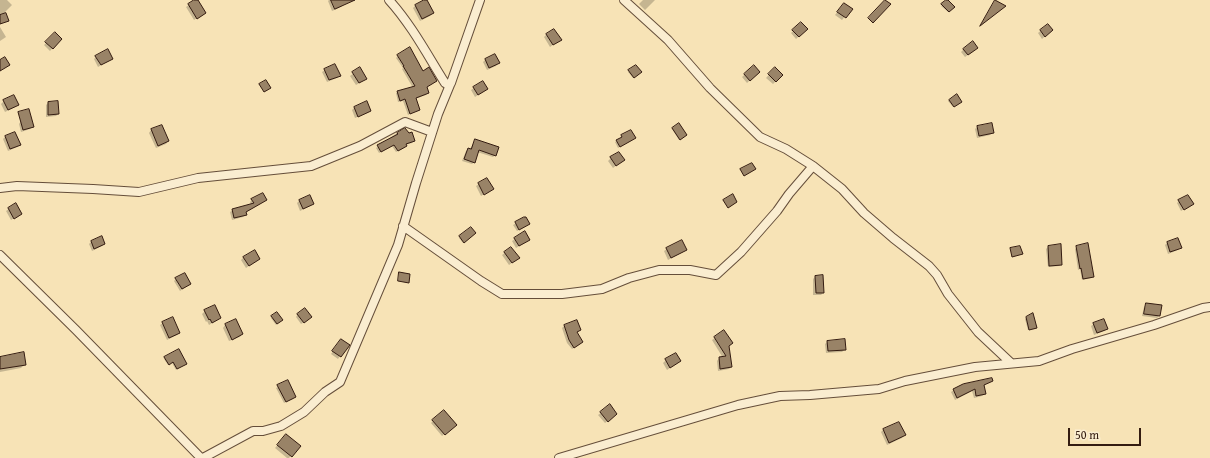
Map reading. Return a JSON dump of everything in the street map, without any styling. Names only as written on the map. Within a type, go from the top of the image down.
[{"type":"street","points":[[389,0],[424,49],[445,84],[450,83],[452,80]]},
{"type":"street","points":[[0,255],[202,458],[252,431],[263,431],[281,426],[304,412],[325,392],[340,382],[398,245],[438,114],[452,80],[480,0]]},
{"type":"street","points":[[624,0],[668,40],[710,88],[760,137],[786,149],[813,166],[842,189],[864,213],[893,238],[930,266],[948,294],[978,332],[1011,363]]},
{"type":"street","points":[[0,188],[17,186],[139,192],[198,178],[311,166],[360,146],[404,122],[432,132]]},
{"type":"street","points":[[403,226],[502,294],[562,294],[602,289],[629,278],[659,270],[690,270],[716,275],[741,252],[777,211],[789,194],[813,166]]},
{"type":"street","points":[[559,458],[731,407],[780,396],[879,389],[905,381],[975,367],[1039,361],[1072,349],[1210,307]]},
{"type":"building","points":[[194,0],[198,0],[206,13],[197,19],[188,4]]},
{"type":"building","points":[[331,0],[355,0],[335,9]]},
{"type":"building","points":[[427,0],[434,13],[422,19],[415,5]]},
{"type":"building","points":[[885,0],[891,4],[873,23],[868,18]]},
{"type":"building","points":[[948,0],[955,7],[949,12],[941,4]]},
{"type":"building","points":[[995,0],[1006,6],[980,26]]},
{"type":"building","points":[[844,3],[853,9],[846,18],[837,12]]},
{"type":"building","points":[[6,13],[9,21],[0,24],[0,15]]},
{"type":"building","points":[[801,22],[808,29],[799,37],[792,30]]},
{"type":"building","points":[[1048,24],[1053,30],[1045,37],[1040,30]]},
{"type":"building","points":[[554,29],[562,40],[553,45],[546,34]]},
{"type":"building","points":[[55,32],[62,39],[53,49],[45,42]]},
{"type":"building","points":[[973,41],[978,48],[968,55],[963,49]]},
{"type":"building","points":[[410,47],[423,71],[429,67],[437,81],[427,87],[429,93],[416,98],[420,110],[410,114],[405,99],[400,101],[397,91],[415,86],[397,55]]},
{"type":"building","points":[[108,49],[113,59],[101,65],[95,56]]},
{"type":"building","points":[[495,54],[500,63],[489,68],[485,59]]},
{"type":"building","points":[[5,57],[10,65],[0,71],[0,60]]},
{"type":"building","points":[[335,64],[341,76],[329,80],[324,69]]},
{"type":"building","points":[[636,65],[642,72],[634,78],[628,70]]},
{"type":"building","points":[[754,65],[760,72],[750,81],[744,74]]},
{"type":"building","points":[[360,67],[367,79],[359,83],[352,72]]},
{"type":"building","points":[[775,67],[783,75],[776,82],[768,74]]},
{"type":"building","points":[[266,80],[271,88],[264,92],[259,84]]},
{"type":"building","points":[[483,81],[488,89],[478,95],[473,87]]},
{"type":"building","points":[[957,94],[962,102],[954,107],[949,100]]},
{"type":"building","points":[[14,95],[19,105],[8,110],[3,100]]},
{"type":"building","points":[[58,101],[59,114],[48,115],[48,102]]},
{"type":"building","points":[[367,101],[371,111],[358,117],[354,107]]},
{"type":"building","points":[[29,109],[34,127],[23,130],[18,112]]},
{"type":"building","points":[[679,123],[687,135],[680,140],[672,128]]},
{"type":"building","points":[[992,123],[994,133],[979,136],[977,126]]},
{"type":"building","points":[[162,125],[169,141],[158,146],[151,129]]},
{"type":"building","points":[[405,128],[409,133],[412,132],[415,141],[406,144],[407,146],[398,151],[394,145],[381,152],[377,145],[398,134],[397,133]]},
{"type":"building","points":[[631,130],[636,138],[620,147],[616,140],[622,137],[621,135]]},
{"type":"building","points":[[15,132],[21,145],[10,149],[5,136]]},
{"type":"building","points":[[475,139],[499,147],[496,156],[479,150],[475,163],[464,159],[468,148],[471,149]]},
{"type":"building","points":[[619,152],[625,160],[616,166],[610,157]]},
{"type":"building","points":[[752,163],[756,169],[744,176],[740,169]]},
{"type":"building","points":[[487,178],[494,189],[484,195],[478,183]]},
{"type":"building","points":[[263,193],[267,200],[246,212],[247,215],[234,218],[232,209],[254,203],[251,199]]},
{"type":"building","points":[[733,194],[737,202],[728,208],[723,200]]},
{"type":"building","points":[[310,195],[314,204],[303,209],[299,200]]},
{"type":"building","points":[[1188,195],[1194,204],[1184,210],[1178,200]]},
{"type":"building","points":[[16,203],[22,214],[14,219],[8,208]]},
{"type":"building","points":[[526,217],[530,224],[519,230],[515,222]]},
{"type":"building","points":[[471,227],[476,233],[464,243],[459,236]]},
{"type":"building","points":[[525,231],[530,240],[519,246],[514,238]]},
{"type":"building","points":[[102,236],[105,244],[94,249],[91,241]]},
{"type":"building","points":[[1178,238],[1182,248],[1170,252],[1167,242]]},
{"type":"building","points":[[682,240],[687,250],[671,258],[666,248]]},
{"type":"building","points":[[1088,243],[1094,277],[1083,279],[1076,246]]},
{"type":"building","points":[[1061,244],[1062,265],[1049,266],[1048,246]]},
{"type":"building","points":[[1020,246],[1023,254],[1012,257],[1010,248]]},
{"type":"building","points":[[511,247],[520,258],[512,263],[504,252]]},
{"type":"building","points":[[255,250],[260,259],[249,266],[243,257]]},
{"type":"building","points":[[399,272],[410,274],[409,283],[398,281]]},
{"type":"building","points":[[185,273],[191,284],[182,289],[175,278]]},
{"type":"building","points":[[823,275],[824,293],[816,293],[815,276]]},
{"type":"building","points":[[1146,303],[1162,305],[1160,316],[1144,314]]},
{"type":"building","points":[[215,305],[221,318],[212,323],[204,310]]},
{"type":"building","points":[[305,308],[312,317],[304,323],[297,314]]},
{"type":"building","points":[[277,312],[283,320],[277,324],[271,316]]},
{"type":"building","points":[[1033,313],[1037,328],[1029,330],[1026,317]]},
{"type":"building","points":[[173,317],[180,333],[169,338],[162,322]]},
{"type":"building","points":[[236,319],[243,334],[232,340],[225,324]]},
{"type":"building","points":[[1104,319],[1108,329],[1097,333],[1093,323]]},
{"type":"building","points":[[577,320],[581,330],[577,332],[583,342],[574,348],[569,340],[564,325]]},
{"type":"building","points":[[724,330],[733,343],[729,346],[732,367],[720,369],[719,357],[726,356],[714,337]]},
{"type":"building","points":[[341,339],[350,345],[341,357],[332,351]]},
{"type":"building","points":[[845,339],[846,350],[828,351],[827,341]]},
{"type":"building","points":[[179,349],[187,364],[177,369],[173,362],[169,365],[164,357]]},
{"type":"building","points":[[24,352],[26,365],[0,369],[0,357]]},
{"type":"building","points":[[676,353],[681,361],[670,368],[665,359]]},
{"type":"building","points":[[992,378],[993,381],[984,385],[986,394],[976,396],[975,389],[957,398],[953,389],[963,384]]},
{"type":"building","points":[[288,380],[296,397],[286,402],[277,385]]},
{"type":"building","points":[[610,404],[617,414],[608,422],[600,412]]},
{"type":"building","points":[[444,410],[457,425],[445,435],[432,420]]},
{"type":"building","points":[[899,422],[906,435],[889,443],[883,429]]},
{"type":"building","points":[[286,434],[301,446],[292,457],[277,445]]}]
